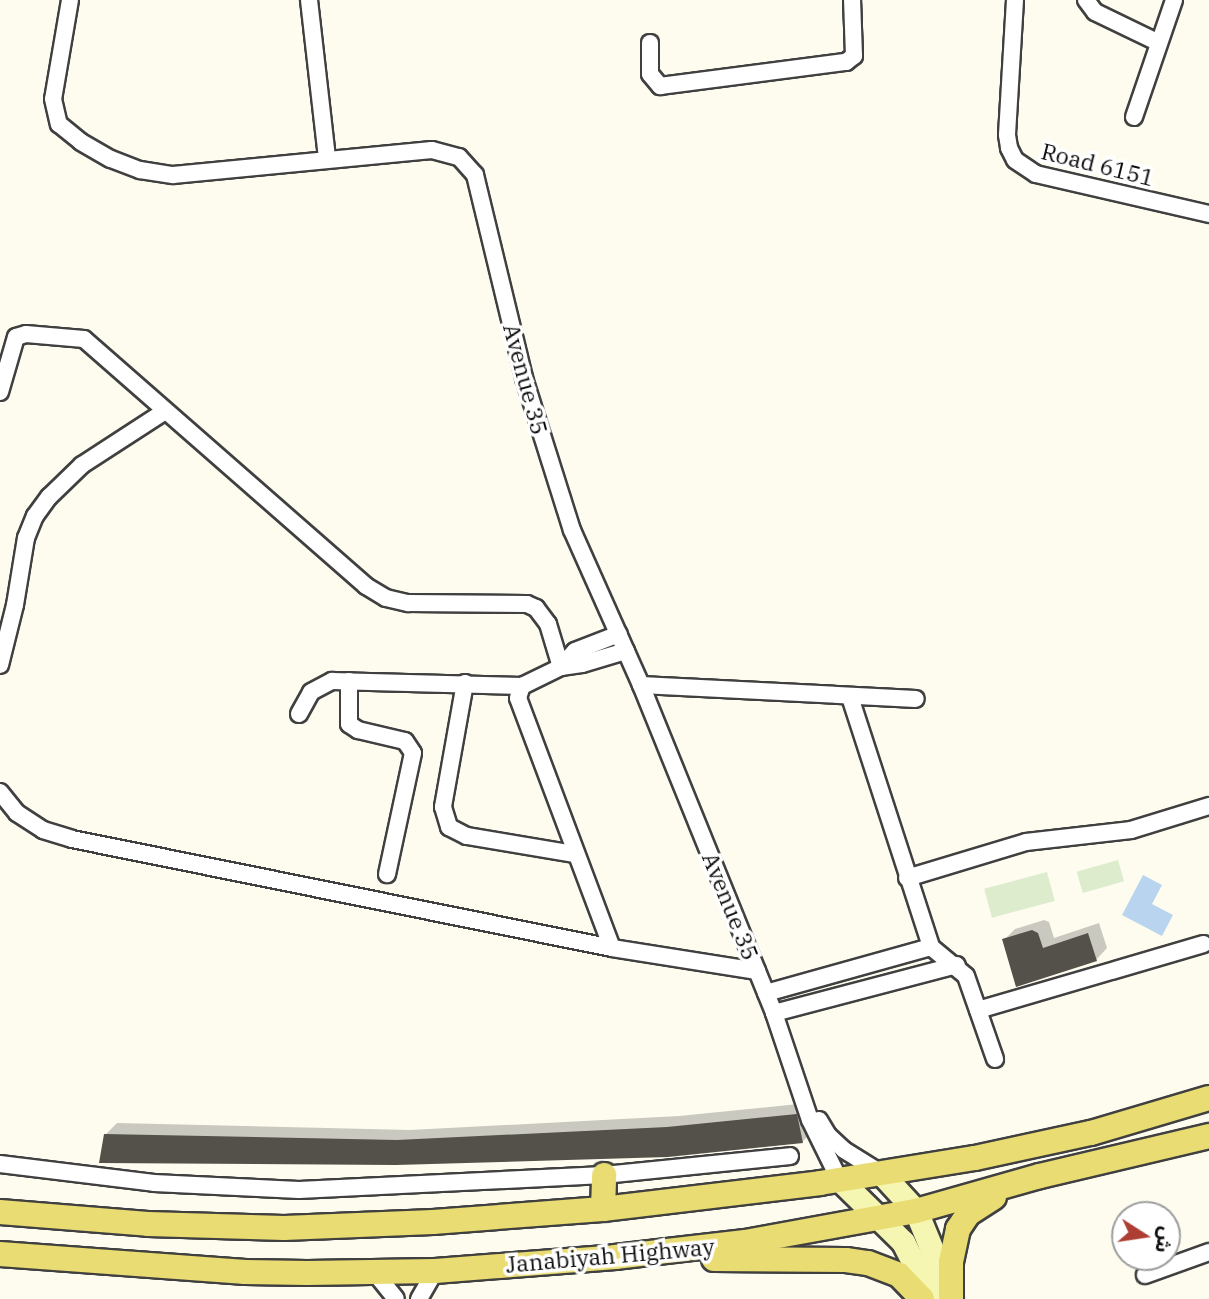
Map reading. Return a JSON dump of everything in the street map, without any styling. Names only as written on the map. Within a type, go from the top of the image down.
[{"type":"main road","name":"Janabiyah Highway","points":[[0,1212],[148,1224],[285,1228],[433,1222],[603,1209],[881,1173],[1037,1146],[1209,1098]]},
{"type":"main road","name":"Janabiyah Highway","points":[[0,1254],[245,1272],[375,1273],[615,1257],[745,1242],[916,1211],[1040,1177],[1209,1136]]},
{"type":"main road","points":[[603,1209],[604,1175]]},
{"type":"main road","points":[[945,1299],[958,1229],[968,1214],[988,1200],[1040,1177]]},
{"type":"main road","points":[[615,1257],[846,1260],[868,1263],[899,1275],[922,1299]]},
{"type":"street","name":"Avenue 35","points":[[70,0],[53,100],[59,124],[81,142],[111,159],[140,170],[173,174],[432,150],[458,157],[475,174],[541,439],[572,530],[641,685],[766,993],[824,1155],[839,1179],[902,1242],[945,1299]]},
{"type":"street","points":[[309,0],[327,159]]},
{"type":"street","points":[[650,43],[650,75],[660,86],[846,62],[854,56],[852,0]]},
{"type":"street","name":"Road 6151","points":[[1015,0],[1007,135],[1015,160],[1036,174],[1209,214]]},
{"type":"street","points":[[1086,0],[1096,12],[1158,43]]},
{"type":"street","points":[[1135,117],[1174,0]]},
{"type":"street","points":[[0,393],[16,337],[26,334],[78,337],[90,343],[376,593],[408,603],[527,604],[536,608],[548,624],[561,667]]},
{"type":"street","points":[[0,665],[26,538],[35,516],[49,497],[82,465],[165,411]]},
{"type":"street","points":[[561,667],[575,651],[619,634]]},
{"type":"street","points":[[299,714],[317,686],[332,681],[522,686],[561,667],[582,664],[626,651]]},
{"type":"street","points":[[349,681],[349,724],[358,730],[405,740],[413,753],[387,874]]},
{"type":"street","points":[[465,683],[443,807],[449,827],[467,836],[575,854]]},
{"type":"street","points":[[641,685],[916,699]]},
{"type":"street","points":[[522,686],[518,704],[612,948]]},
{"type":"street","points":[[849,697],[931,947],[940,957],[957,965],[966,976],[995,1059]]},
{"type":"street","points":[[0,792],[17,813],[43,830],[72,839],[612,948],[757,971]]},
{"type":"street","points":[[907,878],[1026,842],[1131,830],[1209,806]]},
{"type":"street","points":[[978,1010],[1204,944]]},
{"type":"street","points":[[766,993],[931,947]]},
{"type":"street","points":[[885,960],[892,982]]},
{"type":"street","points":[[774,1013],[957,965]]},
{"type":"street","points":[[858,967],[866,989]]},
{"type":"street","name":"Avenue 35","points":[[804,1102],[828,1135],[844,1150],[881,1173],[916,1211],[945,1299]]},
{"type":"street","points":[[0,1164],[154,1183],[299,1189],[604,1175],[790,1156]]},
{"type":"street","points":[[1145,1275],[1209,1252]]},
{"type":"street","points":[[419,1299],[435,1271]]},
{"type":"street","points":[[375,1273],[396,1299]]},
{"type":"green space","points":[[1118,860],[1124,881],[1083,893],[1077,872]]},
{"type":"green space","points":[[1047,872],[1055,901],[992,918],[984,889]]},
{"type":"water","points":[[1143,875],[1162,885],[1152,904],[1173,915],[1162,936],[1122,915]]},
{"type":"building","points":[[1032,930],[1038,933],[1043,948],[1088,933],[1097,961],[1016,987],[1002,939]]},
{"type":"building","points":[[797,1114],[803,1143],[668,1157],[396,1165],[99,1163],[104,1134],[397,1140],[667,1127]]}]
